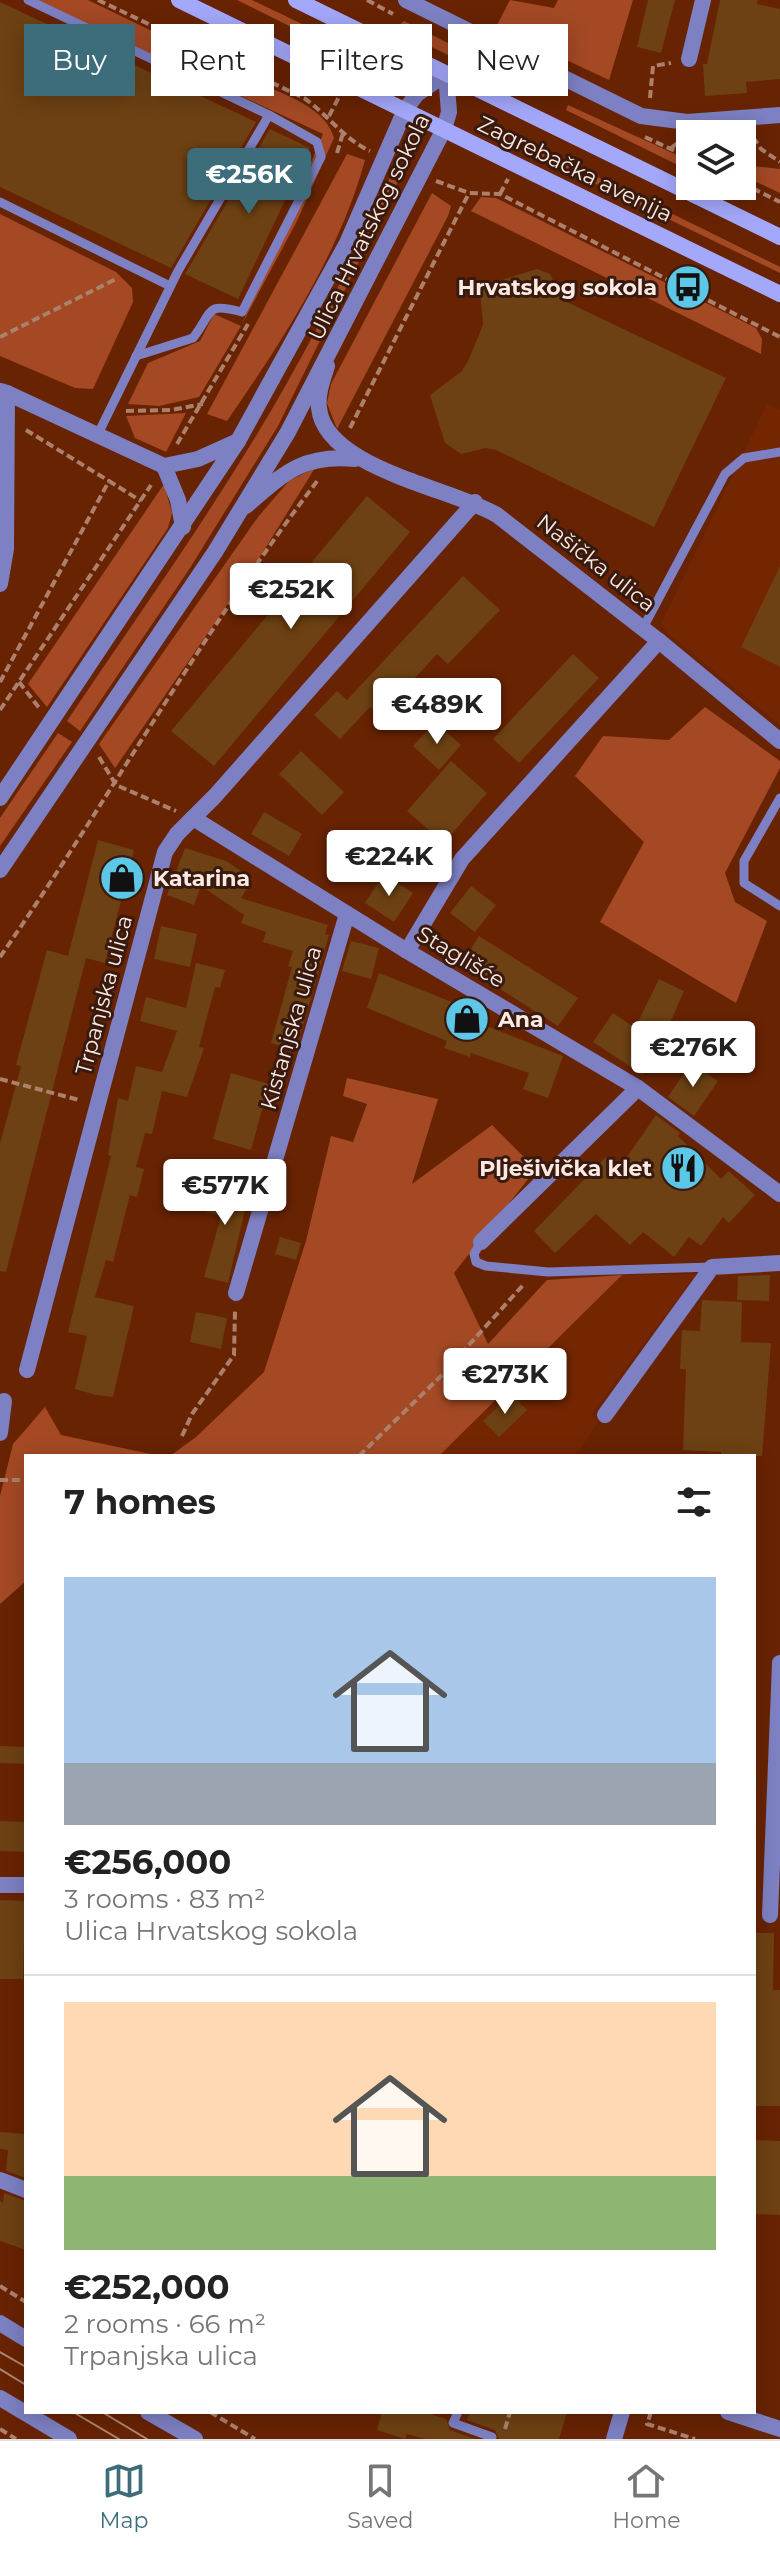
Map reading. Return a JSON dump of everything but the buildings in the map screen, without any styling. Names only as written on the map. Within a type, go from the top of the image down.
[{"type":"main road","name":"Zagrebačka avenija","points":[[179,0],[780,294]]},
{"type":"main road","name":"Zagrebačka avenija","points":[[296,0],[780,237]]},
{"type":"street","points":[[406,0],[432,6],[650,119],[687,122],[780,115]]},
{"type":"street","points":[[689,59],[703,0]]},
{"type":"street","name":"Ulica Hrvatskog sokola","points":[[0,798],[238,441],[347,243],[405,110],[417,94],[446,74]]},
{"type":"street","name":"Ulica Hrvatskog sokola","points":[[0,870],[243,508],[329,359],[444,129],[449,112],[446,74]]},
{"type":"street","name":"Našička ulica","points":[[329,359],[318,398],[321,419],[334,441],[361,459],[475,502],[518,530],[780,741]]},
{"type":"street","points":[[0,584],[6,549],[4,392],[164,466],[217,453],[238,441]]},
{"type":"street","name":"Našička ulica","points":[[243,508],[295,466],[325,457],[361,459]]},
{"type":"street","points":[[164,466],[178,500],[183,527]]},
{"type":"street","name":"Trpanjska ulica","points":[[27,1370],[165,852],[475,502]]},
{"type":"street","points":[[407,951],[462,859],[659,641]]},
{"type":"street","name":"Staglišće","points":[[193,818],[407,951],[638,1088],[780,1194]]},
{"type":"street","name":"Kistanjska ulica","points":[[236,1293],[347,914]]},
{"type":"street","points":[[481,1242],[638,1088]]},
{"type":"street","points":[[605,1415],[712,1267],[780,1263]]},
{"type":"street","points":[[0,1433],[4,1401]]},
{"type":"street","points":[[768,1914],[780,1663]]},
{"type":"street","points":[[0,1885],[24,1885]]},
{"type":"street","points":[[0,2180],[24,2189]]},
{"type":"street","points":[[0,2323],[24,2338]]},
{"type":"street","points":[[0,2398],[24,2412]]},
{"type":"street","points":[[27,2414],[69,2439]]},
{"type":"street","points":[[151,2414],[195,2439]]},
{"type":"street","points":[[614,2439],[621,2414]]},
{"type":"street","points":[[734,2414],[780,2429]]},
{"type":"lane","points":[[28,0],[269,115],[317,142],[321,157],[242,312],[217,306],[211,308],[193,338],[136,356]]},
{"type":"lane","points":[[98,434],[170,286],[269,115]]},
{"type":"lane","points":[[0,202],[170,286]]},
{"type":"lane","points":[[643,628],[725,474],[744,458],[780,452]]},
{"type":"lane","points":[[780,798],[744,861],[744,883],[780,906]]},
{"type":"lane","points":[[481,1242],[474,1254],[476,1262],[537,1271],[712,1267]]},
{"type":"lane","points":[[457,2414],[453,2423],[497,2438]]},
{"type":"path","points":[[98,0],[304,98],[356,144]]},
{"type":"path","points":[[376,20],[382,8]]},
{"type":"path","points":[[650,119],[653,66],[689,59]]},
{"type":"path","points":[[741,118],[761,149],[780,162]]},
{"type":"path","points":[[336,156],[343,133]]},
{"type":"path","points":[[670,149],[676,144]]},
{"type":"path","points":[[500,194],[515,164]]},
{"type":"path","points":[[439,182],[469,193],[500,194],[780,337]]},
{"type":"path","points":[[756,190],[780,202]]},
{"type":"path","points":[[347,434],[469,193]]},
{"type":"path","points":[[0,337],[135,269]]},
{"type":"path","points":[[110,408],[159,411],[203,404]]},
{"type":"path","points":[[0,710],[141,501],[32,431],[6,429]]},
{"type":"path","points":[[0,957],[116,785],[254,564],[326,469]]},
{"type":"path","points":[[0,682],[109,481]]},
{"type":"path","points":[[19,682],[43,711]]},
{"type":"path","points":[[95,753],[116,785],[193,818]]},
{"type":"path","points":[[0,1079],[98,1104]]},
{"type":"path","points":[[361,1454],[440,1377],[537,1271]]},
{"type":"path","points":[[182,1436],[192,1414],[234,1355],[232,1321],[236,1293]]},
{"type":"path","points":[[0,1480],[24,1480]]},
{"type":"path","points":[[0,2286],[24,2301]]},
{"type":"path","points":[[213,2414],[255,2439]]},
{"type":"path","points":[[497,2438],[509,2414]]},
{"type":"path","points":[[650,2414],[647,2424],[695,2439]]},
{"type":"path","points":[[0,2429],[16,2439]]},
{"type":"shaded area","points":[[33,0],[88,0],[151,31],[151,55],[135,48],[135,24],[84,24]]},
{"type":"shaded area","points":[[237,0],[252,0],[302,24],[290,26]]},
{"type":"shaded area","points":[[510,0],[554,8],[558,0],[633,0],[609,80],[568,61],[568,24],[498,24]]},
{"type":"shaded area","points":[[432,35],[448,43],[448,55],[432,47]]},
{"type":"shaded area","points":[[274,90],[286,95],[311,108],[329,127],[334,138],[296,223],[242,324],[323,134],[241,96],[274,96]]},
{"type":"shaded area","points":[[568,105],[676,155],[676,164],[566,110]]},
{"type":"shaded area","points":[[539,148],[780,267],[780,273],[536,155]]},
{"type":"shaded area","points":[[347,154],[365,160],[340,230],[307,296],[227,421],[207,414]]},
{"type":"shaded area","points":[[756,166],[780,169],[780,193],[756,182]]},
{"type":"shaded area","points":[[392,173],[401,176],[278,426],[190,568],[80,731],[67,721],[258,432],[298,364],[354,256]]},
{"type":"shaded area","points":[[432,193],[451,206],[448,216],[337,429],[327,403],[331,384]]},
{"type":"shaded area","points":[[481,197],[496,198],[756,328],[762,339],[761,354],[471,211]]},
{"type":"shaded area","points":[[0,214],[116,272],[132,288],[133,302],[93,389],[75,388],[0,356]]},
{"type":"shaded area","points":[[214,314],[241,326],[199,397],[159,406],[128,404],[148,363],[200,341]]},
{"type":"shaded area","points":[[767,404],[780,410],[780,725],[665,631],[662,622]]},
{"type":"shaded area","points":[[186,413],[166,452],[135,438],[126,416]]},
{"type":"shaded area","points":[[315,468],[256,563],[115,768],[99,744],[258,517],[289,481]]},
{"type":"shaded area","points":[[164,484],[172,513],[168,528],[47,707],[28,684]]},
{"type":"shaded area","points":[[705,707],[780,761],[780,768],[725,873],[735,902],[767,921],[736,1003],[600,922],[644,842],[575,776],[603,736],[669,740]]},
{"type":"shaded area","points":[[58,733],[72,742],[0,846],[0,818]]},
{"type":"shaded area","points":[[347,1078],[438,1099],[412,1184],[492,1125],[536,1169],[454,1273],[488,1344],[547,1280],[622,1275],[441,1454],[173,1454],[196,1437],[264,1372],[306,1241],[331,1136],[353,1142],[367,1104],[343,1096]]},
{"type":"shaded area","points":[[696,1274],[591,1415],[599,1422],[576,1454],[441,1454],[622,1275]]},
{"type":"shaded area","points":[[45,1407],[61,1435],[151,1454],[24,1454],[24,1583],[0,1604],[0,1496],[13,1444]]},
{"type":"tram line","points":[[0,2352],[24,2366]]},
{"type":"tram line","points":[[0,2369],[24,2384]]},
{"type":"tram line","points":[[76,2414],[119,2439]]},
{"type":"tram line","points":[[105,2414],[147,2439]]},
{"type":"place","name":"Hrvatskog sokola","points":[[688,287]]},
{"type":"place","name":"Katarina","points":[[122,878]]},
{"type":"place","name":"Ana","points":[[467,1019]]},
{"type":"place","name":"Plješivička klet","points":[[683,1168]]}]
